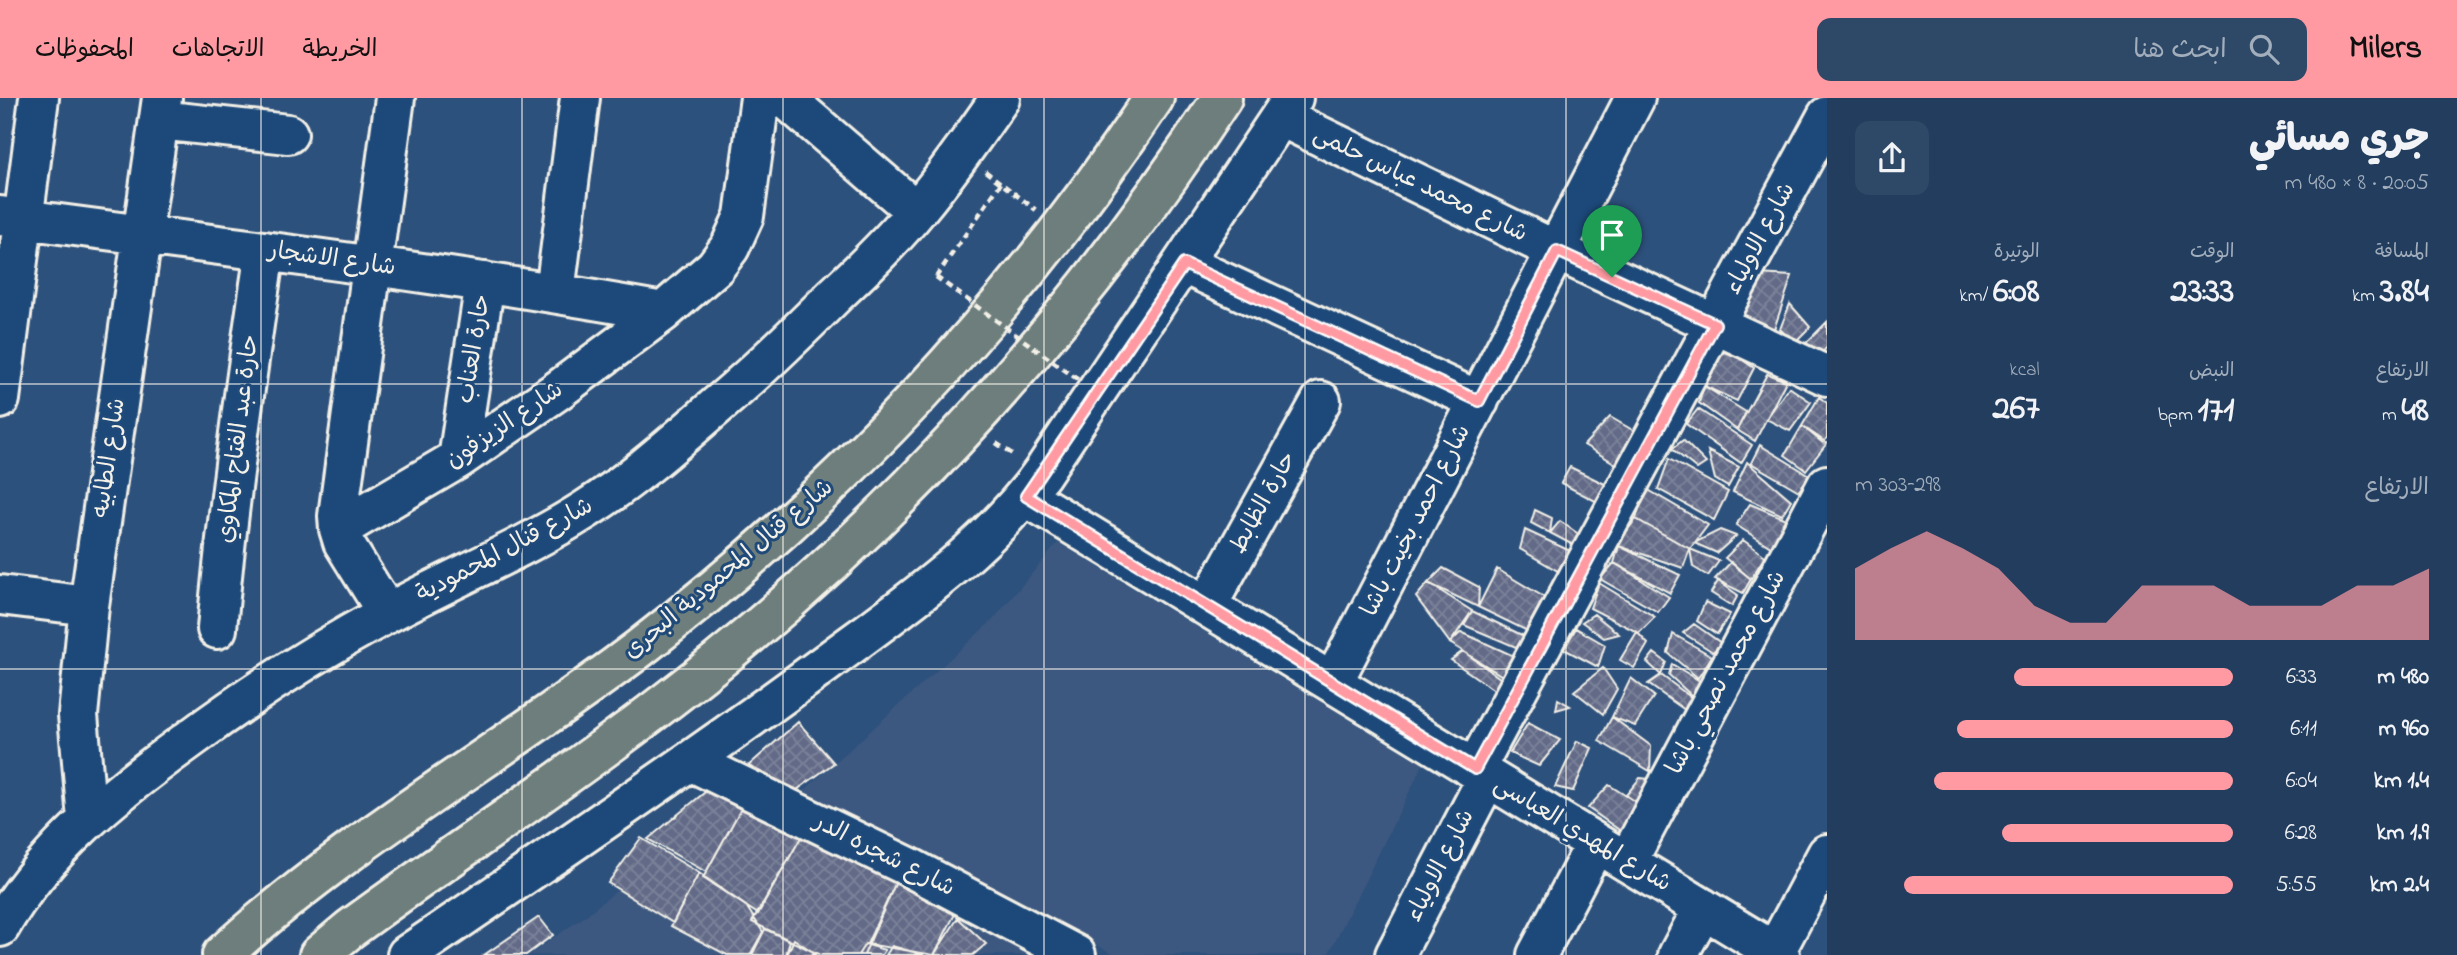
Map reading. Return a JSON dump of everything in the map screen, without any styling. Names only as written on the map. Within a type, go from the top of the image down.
[{"type":"main road","name":"شارع قنال المحمودية البحرى","points":[[222,955],[269,913],[356,846],[639,648],[772,538],[836,480],[898,419],[973,337],[1060,228],[1154,98]]},
{"type":"main road","points":[[318,955],[393,898],[587,760],[748,637],[829,565],[908,490],[969,426],[1054,328],[1122,242],[1222,98]]},
{"type":"street","points":[[0,399],[12,218],[39,98]]},
{"type":"street","points":[[387,613],[343,542],[338,516],[395,98]]},
{"type":"street","points":[[555,292],[580,98]]},
{"type":"street","name":"شارع الزيزفون","points":[[339,529],[458,459],[557,391],[663,312],[715,267],[738,231],[749,190],[760,98]]},
{"type":"street","points":[[785,98],[916,211]]},
{"type":"street","name":"شارع قنال المحمودية","points":[[5,906],[86,820],[231,708],[387,613],[550,532],[626,482],[786,344],[872,259],[916,211],[962,153],[1000,98]]},
{"type":"street","name":"شارع احمد بخيت باشا","points":[[1334,682],[1635,98]]},
{"type":"street","points":[[407,955],[690,761],[918,595],[974,548],[1034,484],[1287,107]]},
{"type":"street","name":"شارع محمد عباس حلمى","points":[[1287,107],[1557,251],[1827,376]]},
{"type":"street","points":[[161,109],[288,135]]},
{"type":"street","name":"شارع الطابيه","points":[[86,820],[78,715],[89,606],[161,109]]},
{"type":"street","name":"شارع الاولياء","points":[[1395,955],[1481,773],[1715,324],[1827,116]]},
{"type":"street","name":"شارع الاشجار","points":[[12,218],[372,265],[555,292],[663,312]]},
{"type":"street","name":"حارة عبد الفتاح المكاوي","points":[[217,629],[223,556],[243,396],[265,251]]},
{"type":"street","points":[[1184,264],[1479,401]]},
{"type":"street","name":"حارة العناب","points":[[458,459],[485,282]]},
{"type":"street","name":"حارة الظابط","points":[[1207,606],[1321,401]]},
{"type":"street","name":"شارع المهدي العباسى","points":[[1034,484],[1207,606],[1778,953]]},
{"type":"street","name":"شارع محمد نصحي باشا","points":[[1537,955],[1612,852],[1827,485]]},
{"type":"street","points":[[0,595],[89,606]]},
{"type":"street","name":"شارع شجره الدر","points":[[690,761],[911,868],[1076,955]]},
{"type":"street","points":[[1778,953],[1827,854]]},
{"type":"street","points":[[1678,955],[1703,908]]},
{"type":"path","points":[[962,153],[1060,228]]},
{"type":"path","points":[[1001,183],[936,277],[1080,382]]},
{"type":"path","points":[[969,426],[1034,484]]},
{"type":"shaded area","points":[[1058,543],[1423,764],[1328,955],[1116,955],[804,791],[992,621]]},
{"type":"shaded area","points":[[735,795],[1032,955],[529,955],[584,917]]},
{"type":"building","points":[[1758,274],[1792,276],[1773,332],[1733,317]]},
{"type":"building","points":[[1790,304],[1810,327],[1794,343],[1780,329]]},
{"type":"building","points":[[1827,322],[1827,347],[1822,353],[1806,343]]},
{"type":"building","points":[[1724,347],[1754,368],[1737,401],[1704,386]]},
{"type":"building","points":[[1767,374],[1786,381],[1755,441],[1737,430]]},
{"type":"building","points":[[1704,386],[1746,412],[1737,430],[1699,403]]},
{"type":"building","points":[[1789,387],[1811,402],[1790,431],[1766,419]]},
{"type":"building","points":[[1819,397],[1827,403],[1827,438],[1823,443],[1802,426]]},
{"type":"building","points":[[1698,409],[1752,445],[1741,463],[1686,424]]},
{"type":"building","points":[[1610,417],[1636,432],[1616,464],[1584,445]]},
{"type":"building","points":[[1802,426],[1827,443],[1806,470],[1785,455]]},
{"type":"building","points":[[1683,440],[1706,463],[1697,469],[1672,449]]},
{"type":"building","points":[[1760,445],[1809,475],[1799,491],[1751,463]]},
{"type":"building","points":[[1708,451],[1739,467],[1728,487],[1715,479]]},
{"type":"building","points":[[1669,459],[1728,492],[1714,520],[1658,489]]},
{"type":"building","points":[[1747,462],[1791,500],[1782,515],[1733,492]]},
{"type":"building","points":[[1570,467],[1613,488],[1603,505],[1561,483]]},
{"type":"building","points":[[1645,488],[1708,525],[1690,549],[1636,519]]},
{"type":"building","points":[[1750,504],[1788,520],[1774,549],[1736,525]]},
{"type":"building","points":[[1535,510],[1552,518],[1550,533],[1531,523]]},
{"type":"building","points":[[1636,519],[1690,549],[1683,568],[1616,545]]},
{"type":"building","points":[[1560,521],[1581,536],[1573,545],[1550,533]]},
{"type":"building","points":[[1525,530],[1581,556],[1570,578],[1520,549]]},
{"type":"building","points":[[1720,530],[1736,536],[1717,553],[1694,543]]},
{"type":"building","points":[[1743,540],[1765,556],[1751,579],[1725,558]]},
{"type":"building","points":[[1619,546],[1680,575],[1670,593],[1614,563]]},
{"type":"building","points":[[1690,549],[1719,561],[1708,576],[1693,567]]},
{"type":"building","points":[[1731,562],[1751,579],[1743,593],[1715,579]]},
{"type":"building","points":[[1614,563],[1669,597],[1658,612],[1600,579]]},
{"type":"building","points":[[1443,568],[1479,587],[1478,607],[1428,583]]},
{"type":"building","points":[[1497,569],[1554,603],[1536,635],[1478,607]]},
{"type":"building","points":[[1718,581],[1738,595],[1732,606],[1711,593]]},
{"type":"building","points":[[1428,583],[1472,611],[1450,643],[1416,597]]},
{"type":"building","points":[[1599,583],[1655,617],[1639,633],[1590,608]]},
{"type":"building","points":[[1705,602],[1730,614],[1717,634],[1697,621]]},
{"type":"building","points":[[1472,611],[1530,639],[1523,650],[1464,625]]},
{"type":"building","points":[[1594,614],[1619,634],[1604,638],[1582,622]]},
{"type":"building","points":[[1694,624],[1721,643],[1713,652],[1683,633]]},
{"type":"building","points":[[1576,628],[1605,645],[1598,667],[1564,649]]},
{"type":"building","points":[[1461,632],[1516,657],[1504,677],[1450,643]]},
{"type":"building","points":[[1637,632],[1648,644],[1634,668],[1620,660]]},
{"type":"building","points":[[1673,634],[1712,656],[1698,678],[1668,653]]},
{"type":"building","points":[[1463,651],[1508,684],[1500,694],[1451,660]]},
{"type":"building","points":[[1654,653],[1666,662],[1661,675],[1647,662]]},
{"type":"building","points":[[1672,664],[1703,683],[1692,696],[1669,675]]},
{"type":"building","points":[[1603,668],[1617,689],[1603,714],[1574,691]]},
{"type":"building","points":[[1661,675],[1696,701],[1685,710],[1648,684]]},
{"type":"building","points":[[1631,678],[1654,696],[1635,726],[1612,717]]},
{"type":"building","points":[[1558,699],[1570,706],[1556,710]]},
{"type":"building","points":[[1612,717],[1651,746],[1650,771],[1599,741]]},
{"type":"building","points":[[798,722],[834,763],[794,792],[747,767]]},
{"type":"building","points":[[1528,723],[1560,740],[1539,766],[1510,753]]},
{"type":"building","points":[[1577,741],[1592,748],[1573,791],[1555,787]]},
{"type":"building","points":[[1640,778],[1660,780],[1639,804],[1626,795]]},
{"type":"building","points":[[716,783],[743,805],[706,872],[648,839]]},
{"type":"building","points":[[1609,785],[1639,804],[1625,834],[1588,808]]},
{"type":"building","points":[[743,805],[804,832],[758,914],[703,878]]},
{"type":"building","points":[[804,832],[896,882],[864,955],[820,955],[752,922]]},
{"type":"building","points":[[641,838],[699,873],[673,923],[608,883]]},
{"type":"building","points":[[699,873],[746,906],[763,932],[750,955],[727,955],[671,926]]},
{"type":"building","points":[[896,882],[955,914],[934,955],[867,944]]},
{"type":"building","points":[[539,917],[553,935],[526,955],[484,955]]},
{"type":"building","points":[[958,918],[986,944],[973,955],[934,955]]},
{"type":"building","points":[[765,929],[790,941],[786,955],[752,955]]},
{"type":"building","points":[[794,939],[810,950],[815,955],[787,955]]},
{"type":"building","points":[[865,944],[885,950],[882,955],[858,955]]},
{"type":"building","points":[[892,946],[924,955],[886,955]]},
{"type":"route","points":[[1557,251],[1612,277],[1715,324],[1475,769],[1026,496],[1184,264],[1479,401],[1557,251]]}]
